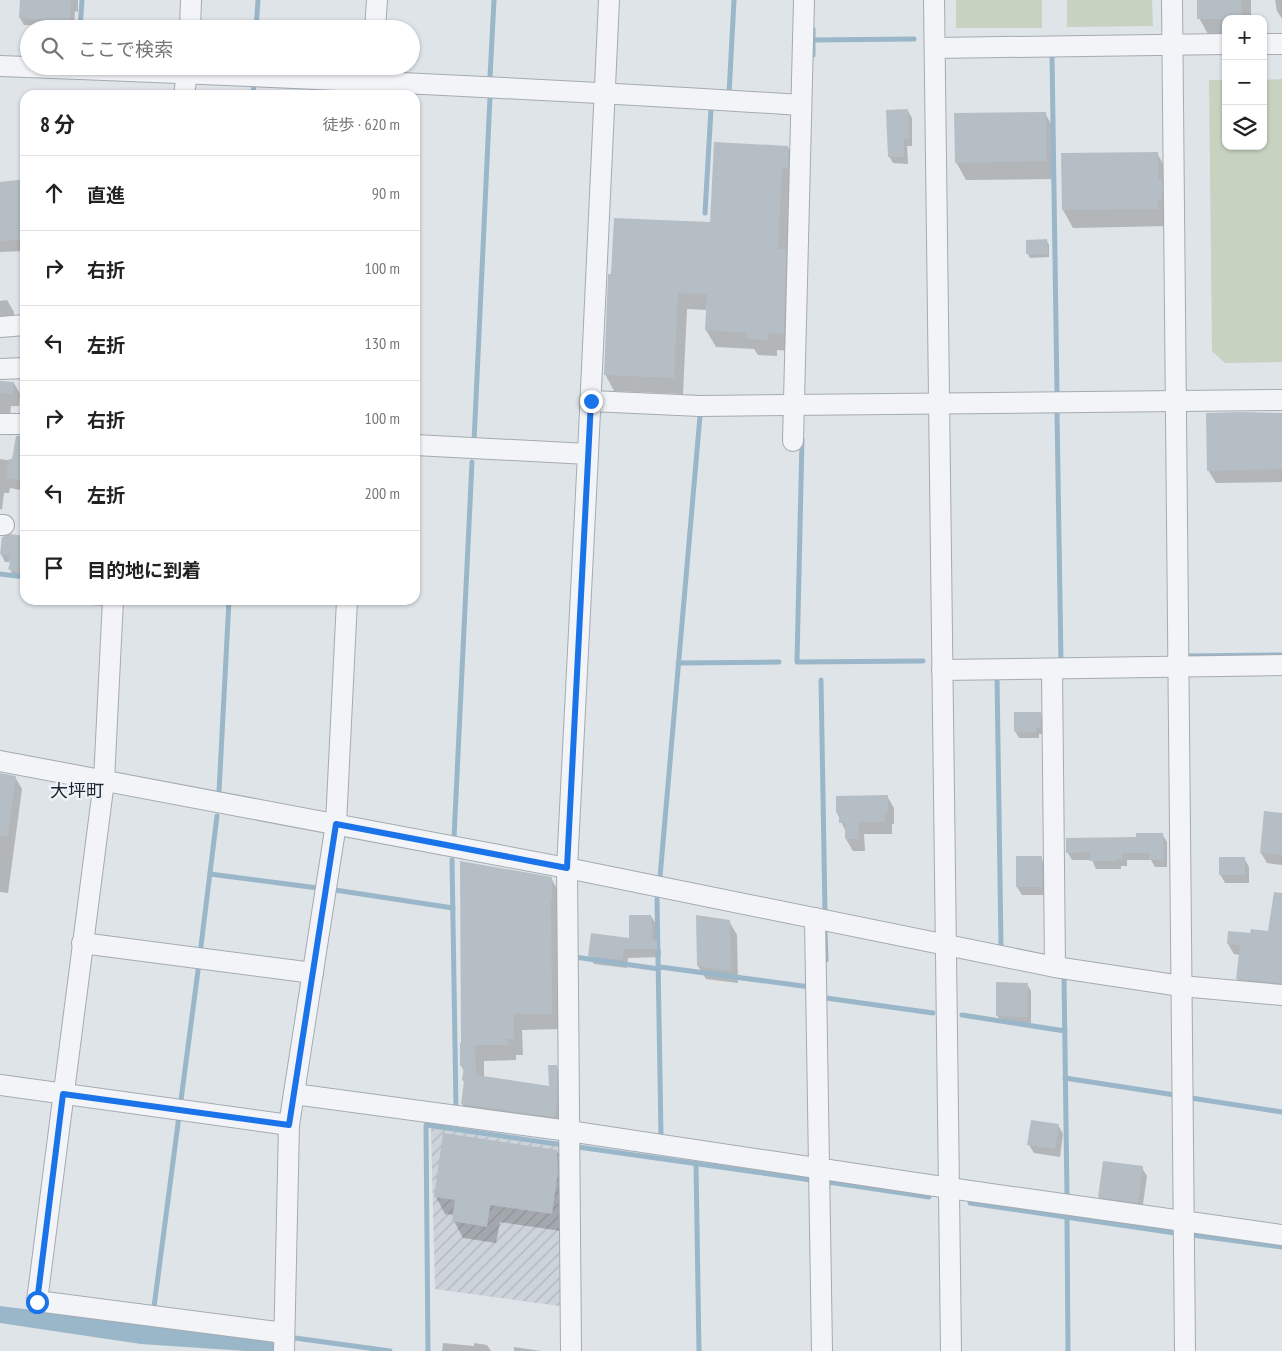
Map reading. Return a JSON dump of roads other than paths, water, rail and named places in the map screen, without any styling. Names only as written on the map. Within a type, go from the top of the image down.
[{"type":"street","points":[[190,20],[191,0]]},
{"type":"street","points":[[375,20],[376,0]]},
{"type":"street","points":[[571,1351],[567,868],[609,0]]},
{"type":"street","points":[[793,441],[800,405],[801,106],[804,0]]},
{"type":"street","points":[[934,0],[951,1351]]},
{"type":"street","points":[[1172,0],[1185,1351]]},
{"type":"street","points":[[935,48],[1222,44]]},
{"type":"street","points":[[1267,44],[1282,44]]},
{"type":"street","points":[[0,66],[20,66]]},
{"type":"street","points":[[185,90],[187,75]]},
{"type":"street","points":[[272,75],[605,93],[801,106]]},
{"type":"street","points":[[0,327],[20,325]]},
{"type":"street","points":[[0,369],[20,368]]},
{"type":"street","points":[[591,401],[700,406],[1282,400]]},
{"type":"street","points":[[0,424],[20,424]]},
{"type":"street","points":[[420,445],[588,454]]},
{"type":"street","points":[[113,605],[104,781],[37,1302],[284,1342],[289,1125],[336,824],[347,605]]},
{"type":"street","points":[[942,670],[1282,665]]},
{"type":"street","points":[[1052,669],[1055,967]]},
{"type":"street","points":[[0,761],[567,868],[1055,967],[1181,986],[1282,995]]},
{"type":"street","points":[[815,918],[822,1351]]},
{"type":"street","points":[[82,943],[313,973]]},
{"type":"street","points":[[0,1086],[289,1125]]},
{"type":"street","points":[[294,1094],[569,1131],[949,1188],[1282,1235]]},
{"type":"water","points":[[0,1306],[278,1341],[278,1351],[246,1351],[141,1344],[0,1323]]},
{"type":"waterway","points":[[81,20],[82,0]]},
{"type":"waterway","points":[[257,20],[258,0]]},
{"type":"waterway","points":[[490,77],[494,0]]},
{"type":"waterway","points":[[729,94],[734,0]]},
{"type":"waterway","points":[[813,29],[813,55]]},
{"type":"waterway","points":[[813,40],[914,39]]},
{"type":"waterway","points":[[1052,55],[1057,394]]},
{"type":"waterway","points":[[254,85],[254,90]]},
{"type":"waterway","points":[[474,442],[490,97]]},
{"type":"waterway","points":[[705,213],[711,109]]},
{"type":"waterway","points":[[1057,412],[1061,663]]},
{"type":"waterway","points":[[660,877],[700,416]]},
{"type":"waterway","points":[[802,439],[797,662],[923,661]]},
{"type":"waterway","points":[[454,838],[472,462]]},
{"type":"waterway","points":[[0,574],[20,576]]},
{"type":"waterway","points":[[219,792],[229,605]]},
{"type":"waterway","points":[[1186,656],[1282,655]]},
{"type":"waterway","points":[[678,663],[779,662]]},
{"type":"waterway","points":[[997,677],[1001,946]]},
{"type":"waterway","points":[[821,680],[825,912]]},
{"type":"waterway","points":[[200,954],[217,816]]},
{"type":"waterway","points":[[452,860],[456,1106]]},
{"type":"waterway","points":[[210,874],[318,888]]},
{"type":"waterway","points":[[335,890],[453,908]]},
{"type":"waterway","points":[[657,899],[661,1137]]},
{"type":"waterway","points":[[825,931],[826,960]]},
{"type":"waterway","points":[[575,957],[659,969]]},
{"type":"waterway","points":[[181,1100],[199,963]]},
{"type":"waterway","points":[[660,967],[810,987]]},
{"type":"waterway","points":[[1064,977],[1067,1195]]},
{"type":"waterway","points":[[826,998],[933,1013]]},
{"type":"waterway","points":[[962,1015],[1065,1031]]},
{"type":"waterway","points":[[1065,1078],[1175,1095]]},
{"type":"waterway","points":[[1191,1098],[1282,1112]]},
{"type":"waterway","points":[[154,1307],[179,1116]]},
{"type":"waterway","points":[[428,1351],[426,1125],[563,1145]]},
{"type":"waterway","points":[[578,1147],[811,1180]]},
{"type":"waterway","points":[[696,1164],[699,1351]]},
{"type":"waterway","points":[[828,1186],[828,1182],[929,1197]]},
{"type":"waterway","points":[[970,1203],[1175,1233]]},
{"type":"waterway","points":[[1067,1218],[1068,1351]]},
{"type":"waterway","points":[[1192,1235],[1282,1247]]},
{"type":"waterway","points":[[295,1338],[390,1351]]},
{"type":"district","name":"大坪町","points":[[77,790]]}]
